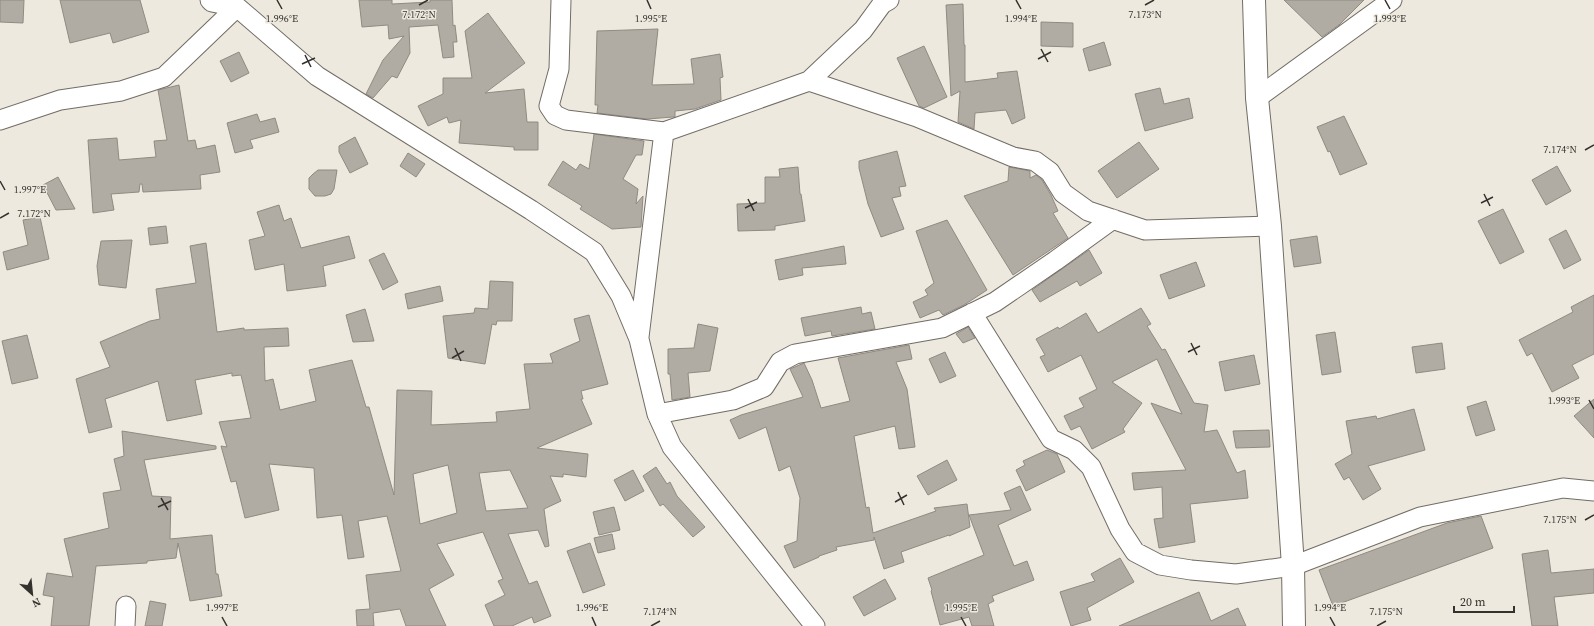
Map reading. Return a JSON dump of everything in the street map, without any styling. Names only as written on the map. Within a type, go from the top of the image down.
[{"type":"main road","points":[[1254,0],[1258,98],[1270,226],[1293,566],[1294,626]]},
{"type":"street","points":[[561,0],[559,69],[549,106],[555,115],[566,120],[664,132],[809,82],[863,30],[882,4],[889,0]]},
{"type":"street","points":[[1258,98],[1392,0]]},
{"type":"street","points":[[212,1],[237,7],[317,76],[531,210],[594,252],[621,296],[639,339],[657,414],[672,447],[815,626]]},
{"type":"street","points":[[0,120],[60,100],[121,92],[164,78],[237,7]]},
{"type":"street","points":[[809,82],[917,117],[1013,157],[1035,161],[1050,172],[1063,193],[1088,211],[1145,230],[1270,226]]},
{"type":"street","points":[[639,339],[664,132]]},
{"type":"street","points":[[657,414],[733,400],[764,387],[780,362],[795,354],[942,328],[995,302],[1113,219]]},
{"type":"street","points":[[972,313],[1052,438],[1074,450],[1090,467],[1120,529],[1135,552],[1160,565],[1191,570],[1236,574],[1293,566],[1420,517],[1563,488],[1594,491]]},
{"type":"street","points":[[125,626],[126,606]]},
{"type":"building","points":[[0,0],[24,0],[23,23],[0,22]]},
{"type":"building","points":[[60,0],[140,0],[149,32],[113,43],[110,33],[70,43]]},
{"type":"building","points":[[359,0],[392,0],[392,4],[430,2],[430,0],[452,0],[453,26],[455,25],[457,42],[453,42],[454,57],[443,58],[438,25],[409,27],[410,53],[397,78],[392,76],[373,98],[366,94],[383,60],[404,36],[389,39],[388,25],[362,27]]},
{"type":"building","points":[[1284,0],[1364,0],[1339,25],[1322,37]]},
{"type":"building","points":[[963,4],[965,82],[998,78],[997,73],[1017,71],[1025,118],[1012,124],[1006,110],[975,113],[974,129],[958,122],[960,91],[951,96],[946,5]]},
{"type":"building","points":[[488,13],[525,63],[485,93],[524,89],[527,122],[538,122],[538,150],[514,150],[514,147],[459,143],[461,120],[449,123],[447,117],[428,126],[418,106],[443,94],[443,78],[472,78],[465,31]]},
{"type":"building","points":[[1041,22],[1073,23],[1073,47],[1041,46]]},
{"type":"building","points":[[658,29],[652,85],[694,84],[691,59],[720,54],[723,77],[720,78],[721,100],[695,109],[675,111],[675,117],[647,119],[597,113],[598,105],[595,105],[597,31]]},
{"type":"building","points":[[1104,42],[1111,65],[1089,71],[1083,49]]},
{"type":"building","points":[[924,46],[947,97],[924,108],[919,106],[897,58]]},
{"type":"building","points":[[239,52],[249,73],[231,82],[220,61]]},
{"type":"building","points":[[179,85],[188,141],[195,140],[197,149],[215,145],[220,172],[200,175],[201,189],[143,192],[142,184],[140,184],[139,192],[111,194],[114,210],[93,213],[88,140],[117,138],[119,160],[156,157],[154,141],[167,140],[158,90]]},
{"type":"building","points":[[1160,88],[1164,104],[1189,98],[1193,118],[1145,131],[1135,94]]},
{"type":"building","points":[[257,114],[260,122],[275,118],[279,132],[250,140],[253,148],[235,153],[227,123]]},
{"type":"building","points":[[1344,116],[1367,164],[1340,175],[1330,151],[1328,152],[1317,127]]},
{"type":"building","points":[[594,134],[644,141],[642,155],[636,155],[623,179],[638,189],[636,204],[643,196],[641,227],[612,229],[580,209],[582,206],[548,185],[563,161],[576,170],[580,164],[589,169]]},
{"type":"building","points":[[355,137],[368,164],[350,173],[339,152],[339,146]]},
{"type":"building","points":[[1139,142],[1159,169],[1117,198],[1098,171]]},
{"type":"building","points":[[897,151],[906,186],[899,187],[901,196],[892,198],[904,229],[881,237],[868,204],[859,168],[859,161]]},
{"type":"building","points":[[408,153],[425,164],[416,177],[400,166]]},
{"type":"building","points":[[1557,166],[1571,191],[1546,205],[1532,180]]},
{"type":"building","points":[[798,167],[800,194],[805,221],[775,226],[775,230],[738,231],[737,204],[765,203],[765,177],[780,177],[779,169]]},
{"type":"building","points":[[1009,167],[1030,171],[1030,178],[1036,175],[1042,180],[1058,211],[1053,213],[1068,238],[1013,275],[964,196],[1008,181]]},
{"type":"building","points":[[318,170],[337,170],[334,189],[331,194],[325,196],[315,196],[309,189],[309,178]]},
{"type":"building","points":[[58,177],[75,209],[56,210],[43,185]]},
{"type":"building","points":[[279,205],[284,221],[291,218],[301,248],[349,236],[355,258],[323,266],[326,286],[287,291],[284,264],[255,270],[249,240],[265,236],[257,212]]},
{"type":"building","points":[[1503,209],[1524,252],[1500,264],[1478,221]]},
{"type":"building","points":[[40,217],[49,259],[7,270],[3,252],[28,245],[23,220]]},
{"type":"building","points":[[947,220],[987,290],[964,305],[943,315],[939,310],[920,318],[913,302],[928,295],[925,290],[934,283],[916,231]]},
{"type":"building","points":[[166,226],[168,243],[150,245],[148,228]]},
{"type":"building","points":[[1566,230],[1581,260],[1564,269],[1549,239]]},
{"type":"building","points":[[1317,236],[1321,263],[1294,267],[1290,240]]},
{"type":"building","points":[[132,240],[126,288],[99,285],[97,266],[101,241]]},
{"type":"building","points":[[206,243],[217,332],[244,328],[244,330],[288,328],[289,346],[264,347],[265,381],[273,379],[280,410],[316,401],[309,370],[352,360],[366,407],[369,407],[394,495],[397,390],[432,391],[431,425],[497,422],[496,412],[530,409],[524,364],[553,363],[550,354],[580,341],[574,319],[589,315],[608,384],[581,391],[583,399],[581,399],[592,424],[537,448],[588,454],[586,477],[563,474],[563,477],[550,476],[561,501],[544,509],[549,546],[545,547],[538,530],[508,534],[529,584],[537,581],[551,616],[534,623],[532,617],[512,626],[494,626],[485,605],[505,595],[498,581],[503,579],[483,532],[437,544],[454,575],[429,589],[446,626],[406,626],[400,609],[373,613],[374,626],[357,626],[356,610],[370,609],[366,575],[401,571],[387,516],[358,521],[364,557],[348,559],[342,515],[317,518],[314,468],[269,464],[279,510],[245,518],[236,481],[231,482],[221,446],[227,447],[219,422],[251,418],[241,375],[232,376],[232,373],[195,380],[202,414],[167,421],[158,381],[105,399],[112,427],[89,433],[76,379],[110,367],[100,342],[150,321],[160,319],[156,289],[196,283],[190,246]],"holes":[[[448,465],[457,513],[420,524],[413,474]],[[510,470],[528,508],[486,511],[479,473]]]},
{"type":"building","points":[[844,246],[846,264],[802,268],[803,275],[779,280],[775,260]]},
{"type":"building","points":[[1089,250],[1102,273],[1080,286],[1077,281],[1040,302],[1032,290]]},
{"type":"building","points":[[384,253],[398,282],[383,290],[369,260]]},
{"type":"building","points":[[1196,262],[1205,286],[1169,299],[1160,275]]},
{"type":"building","points":[[490,281],[513,282],[512,321],[497,321],[496,325],[492,324],[485,364],[448,358],[443,316],[474,313],[475,308],[488,309]]},
{"type":"building","points":[[440,286],[443,301],[408,309],[405,294]]},
{"type":"building","points":[[1594,295],[1594,354],[1572,365],[1579,378],[1552,392],[1532,353],[1527,356],[1519,340],[1573,312],[1571,307]]},
{"type":"building","points":[[861,307],[862,314],[871,312],[875,329],[832,336],[831,331],[805,336],[801,318]]},
{"type":"building","points":[[1141,308],[1151,324],[1147,326],[1162,350],[1165,349],[1194,403],[1208,405],[1204,432],[1217,430],[1237,473],[1245,470],[1248,498],[1190,504],[1195,542],[1159,548],[1154,519],[1163,518],[1162,487],[1134,490],[1132,473],[1186,470],[1151,403],[1182,414],[1157,359],[1112,382],[1142,403],[1123,429],[1125,432],[1092,449],[1080,426],[1071,430],[1064,416],[1084,407],[1079,398],[1097,389],[1081,355],[1048,372],[1040,357],[1045,355],[1036,339],[1058,327],[1059,329],[1086,313],[1098,333]]},
{"type":"building","points":[[365,309],[374,341],[353,342],[346,315]]},
{"type":"building","points":[[698,324],[718,328],[710,371],[688,373],[690,397],[672,400],[670,374],[668,374],[668,349],[694,348]]},
{"type":"building","points":[[968,327],[975,338],[963,343],[956,334]]},
{"type":"building","points":[[1335,332],[1341,372],[1322,375],[1316,335]]},
{"type":"building","points":[[27,335],[38,378],[12,384],[2,341]]},
{"type":"building","points":[[1442,343],[1445,369],[1416,373],[1412,347]]},
{"type":"building","points":[[909,345],[912,359],[896,362],[907,389],[915,447],[899,449],[895,426],[854,436],[866,508],[869,507],[873,533],[936,511],[934,508],[967,504],[970,527],[949,536],[901,552],[904,562],[884,569],[874,537],[874,540],[836,547],[837,550],[819,556],[794,568],[784,546],[797,541],[800,498],[790,466],[779,471],[766,427],[739,439],[730,420],[741,415],[803,397],[790,369],[804,363],[812,380],[821,408],[850,401],[838,358]]},
{"type":"building","points":[[945,352],[956,376],[940,383],[929,359]]},
{"type":"building","points":[[1254,355],[1260,384],[1225,391],[1219,362]]},
{"type":"building","points":[[1594,399],[1594,438],[1574,416]]},
{"type":"building","points":[[1486,401],[1495,430],[1476,436],[1467,407]]},
{"type":"building","points":[[1414,409],[1425,450],[1368,466],[1381,489],[1363,500],[1349,477],[1344,480],[1335,464],[1352,454],[1346,421],[1376,416],[1377,419]]},
{"type":"building","points":[[1269,430],[1270,447],[1236,448],[1233,431]]},
{"type":"building","points":[[122,431],[216,446],[216,449],[144,460],[152,496],[171,497],[170,539],[212,535],[216,574],[218,574],[222,596],[190,601],[178,543],[176,558],[147,561],[147,563],[96,566],[89,626],[51,626],[54,597],[43,595],[47,573],[73,577],[64,539],[109,528],[103,493],[121,490],[114,459],[124,456]]},
{"type":"building","points":[[1047,450],[1057,454],[1065,472],[1026,491],[1016,470],[1025,465],[1023,461]]},
{"type":"building","points":[[947,460],[957,480],[928,495],[917,476]]},
{"type":"building","points":[[656,467],[667,484],[670,482],[677,496],[705,527],[693,537],[663,504],[660,506],[643,476]]},
{"type":"building","points":[[633,470],[644,491],[625,501],[614,480]]},
{"type":"building","points":[[1020,486],[1031,510],[998,525],[1014,566],[1027,561],[1034,580],[992,596],[994,601],[988,604],[994,626],[972,626],[969,617],[940,625],[928,578],[984,555],[969,515],[1011,510],[1004,493]]},
{"type":"building","points":[[614,507],[620,530],[599,535],[593,512]]},
{"type":"building","points":[[1481,516],[1493,548],[1333,606],[1319,570],[1447,523]]},
{"type":"building","points":[[612,534],[615,549],[598,553],[594,538]]},
{"type":"building","points":[[590,543],[605,585],[583,593],[567,551]]},
{"type":"building","points":[[1548,550],[1551,573],[1594,569],[1594,593],[1554,597],[1558,626],[1532,626],[1522,554]]},
{"type":"building","points":[[1120,558],[1134,582],[1087,608],[1091,620],[1071,626],[1060,592],[1095,581],[1091,574]]},
{"type":"building","points":[[885,579],[896,599],[864,616],[853,597]]},
{"type":"building","points":[[1199,592],[1211,621],[1238,608],[1246,626],[1119,626]]},
{"type":"building","points":[[150,601],[166,604],[162,626],[145,626]]}]
